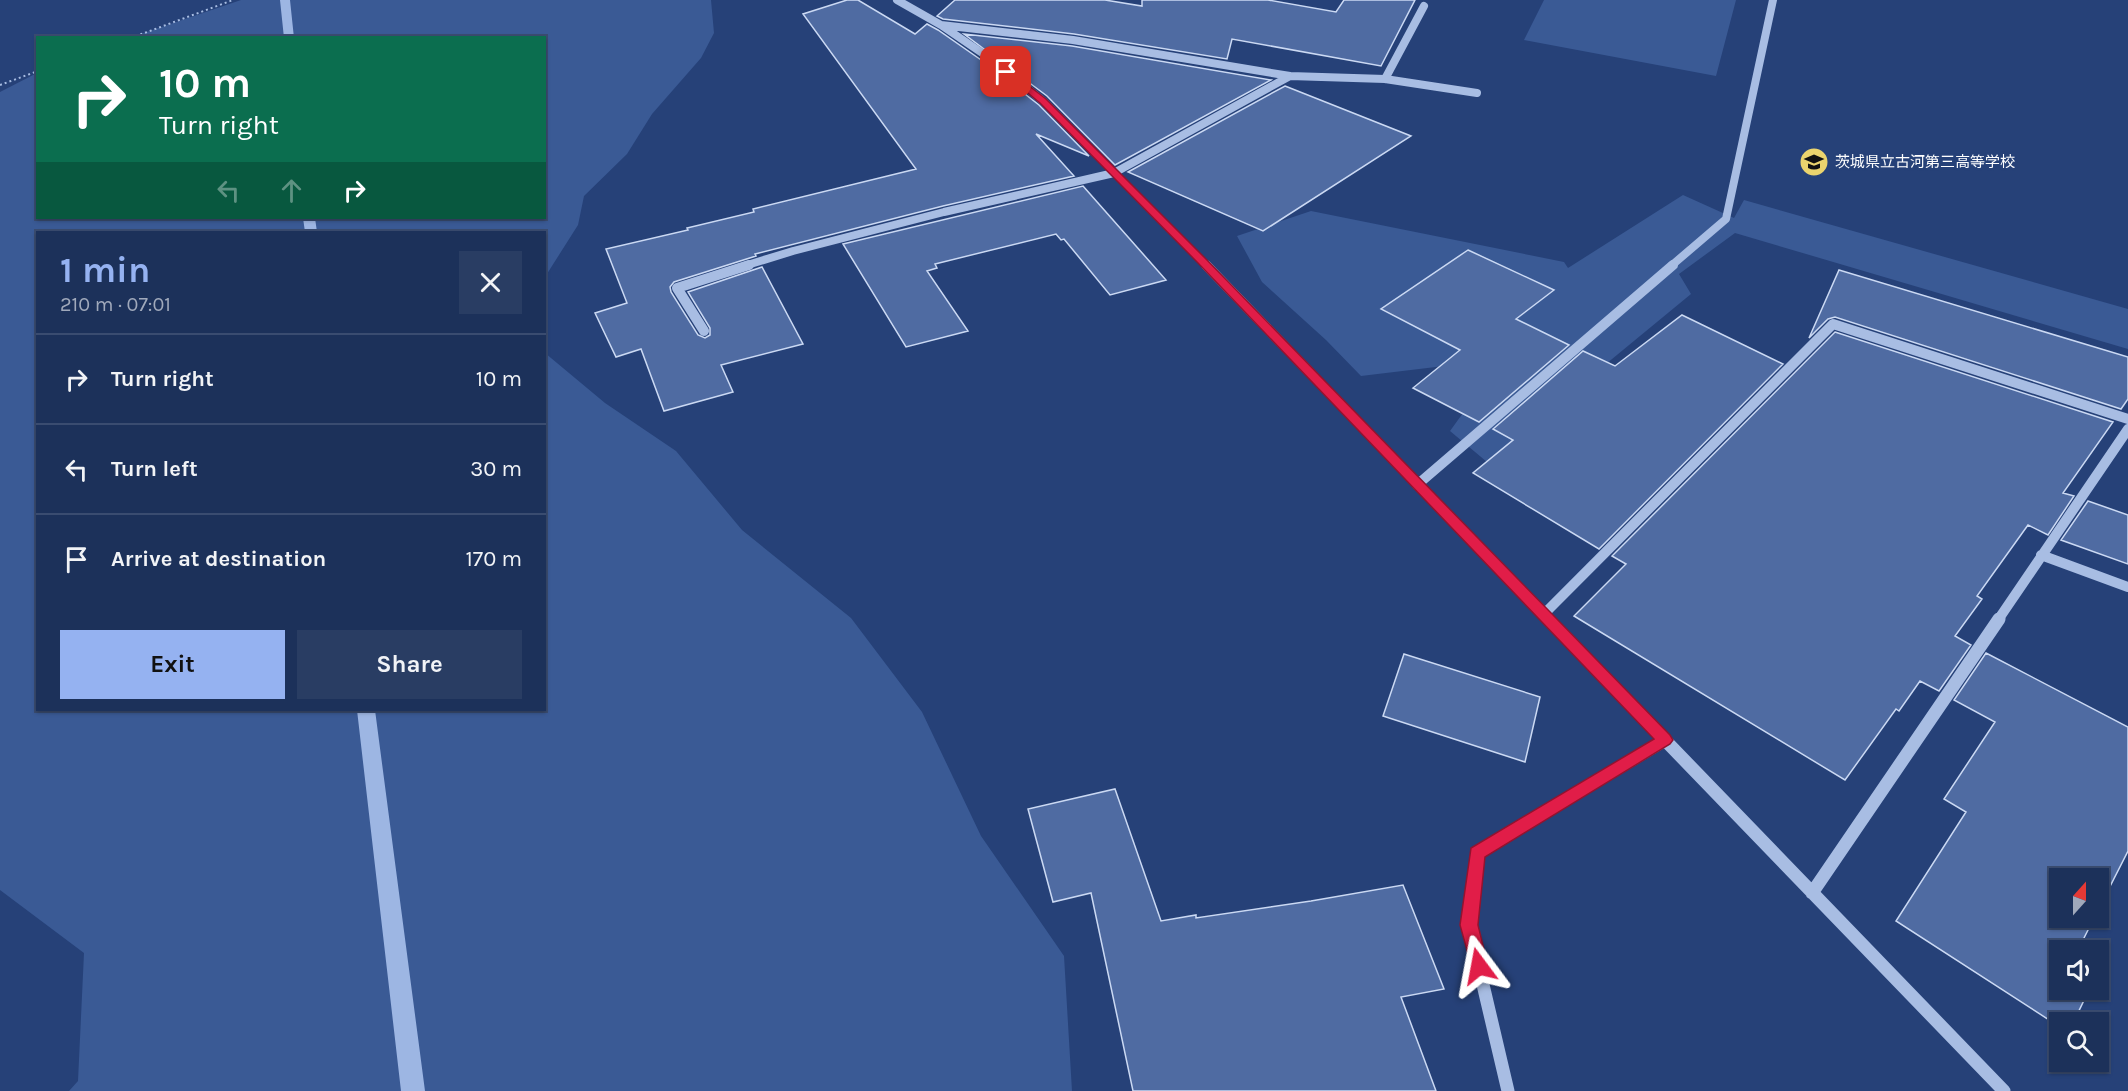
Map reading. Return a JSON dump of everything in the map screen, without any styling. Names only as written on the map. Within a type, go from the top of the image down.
[{"type":"street","points":[[897,0],[941,25],[988,57],[1043,101],[1202,261],[2004,1091]]},
{"type":"street","points":[[1417,485],[1726,219],[1773,0]]},
{"type":"street","points":[[1385,80],[1424,6]]},
{"type":"street","points":[[941,25],[1013,30],[1290,76],[1385,80],[1477,93]]},
{"type":"street","points":[[704,331],[677,288],[825,243],[944,212],[1114,173],[1290,76]]},
{"type":"street","points":[[1544,614],[1833,324],[2128,419]]},
{"type":"street","points":[[1812,893],[2128,429]]},
{"type":"street","points":[[2041,555],[2128,587]]},
{"type":"street","points":[[1508,1091],[1469,925],[1477,853],[1665,740]]},
{"type":"path","points":[[135,36],[234,0]]},
{"type":"path","points":[[0,85],[36,72]]},
{"type":"shaded area","points":[[241,0],[711,0],[714,33],[701,58],[652,114],[627,154],[584,196],[578,225],[546,275],[546,231],[36,231],[36,711],[546,711],[546,354],[605,403],[676,451],[742,530],[851,618],[922,712],[981,836],[1064,956],[1072,1091],[69,1091],[78,1081],[84,953],[0,890],[0,92],[36,74],[36,219],[546,219],[546,36],[135,36]]},
{"type":"shaded area","points":[[1544,0],[1736,0],[1716,76],[1524,40]]},
{"type":"shaded area","points":[[1683,195],[1734,218],[1744,200],[2128,309],[2128,349],[1735,233],[1679,274],[1691,294],[1487,462],[1450,431],[1502,359],[1361,376],[1326,340],[1262,282],[1237,236],[1311,211],[1564,262],[1568,268]]},
{"type":"building","points":[[847,0],[858,0],[915,34],[927,24],[938,30],[1039,105],[1089,156],[1036,134],[1074,176],[943,206],[755,254],[756,256],[674,282],[670,287],[671,292],[698,335],[705,338],[710,335],[710,328],[688,292],[762,267],[803,344],[721,365],[733,392],[664,411],[641,349],[616,357],[595,313],[627,303],[606,249],[688,230],[687,228],[754,212],[753,209],[916,169],[803,14]]},
{"type":"building","points":[[955,0],[1105,0],[1142,6],[1142,0],[1268,0],[1336,12],[1344,0],[1415,0],[1381,66],[1232,39],[1227,59],[1074,34],[943,19],[937,16]]},
{"type":"building","points":[[964,34],[1072,46],[1271,80],[1115,165],[1047,96]]},
{"type":"building","points":[[1285,86],[1411,136],[1263,231],[1128,172]]},
{"type":"building","points":[[1083,186],[1166,280],[1110,295],[1064,239],[1061,240],[1056,234],[935,264],[937,268],[927,271],[968,331],[906,347],[843,244]]},
{"type":"building","points":[[1468,250],[1554,290],[1516,319],[1569,345],[1479,422],[1413,388],[1460,350],[1381,309]]},
{"type":"building","points":[[1839,270],[2128,357],[2128,399],[2121,409],[1835,317],[1828,319],[1809,338]]},
{"type":"building","points":[[1682,315],[1783,364],[1599,549],[1473,473],[1513,440],[1493,429],[1583,351],[1615,366]]},
{"type":"building","points":[[1835,332],[2113,422],[2063,493],[2074,496],[2048,535],[2028,525],[1977,596],[1982,599],[1955,636],[1971,645],[1939,691],[1920,681],[1899,711],[1896,709],[1845,780],[1574,616],[1626,564],[1612,556]]},
{"type":"building","points":[[2088,501],[2128,515],[2128,564],[2061,540]]},
{"type":"building","points":[[1986,653],[2128,727],[2128,851],[2109,888],[2109,868],[2049,868],[2049,928],[2089,928],[2083,940],[2049,940],[2049,1000],[2084,1000],[2078,1012],[2049,1012],[2049,1020],[1896,921],[1966,812],[1944,799],[1995,722],[1954,700]]},
{"type":"building","points":[[1404,654],[1540,697],[1525,762],[1383,716]]},
{"type":"building","points":[[1115,789],[1161,921],[1311,901],[1403,885],[1444,989],[1401,997],[1436,1091],[1133,1091],[1091,893],[1053,902],[1028,809]]},
{"type":"waterway","points":[[285,0],[289,36]]},
{"type":"waterway","points":[[309,219],[311,231]]},
{"type":"waterway","points":[[366,711],[413,1091]]},
{"type":"place","name":"茨城県立古河第三高等学校","points":[[1814,162]]},
{"type":"route","points":[[1006,72],[1043,101],[1202,261],[1665,740],[1477,853],[1469,925],[1479,966]]}]
